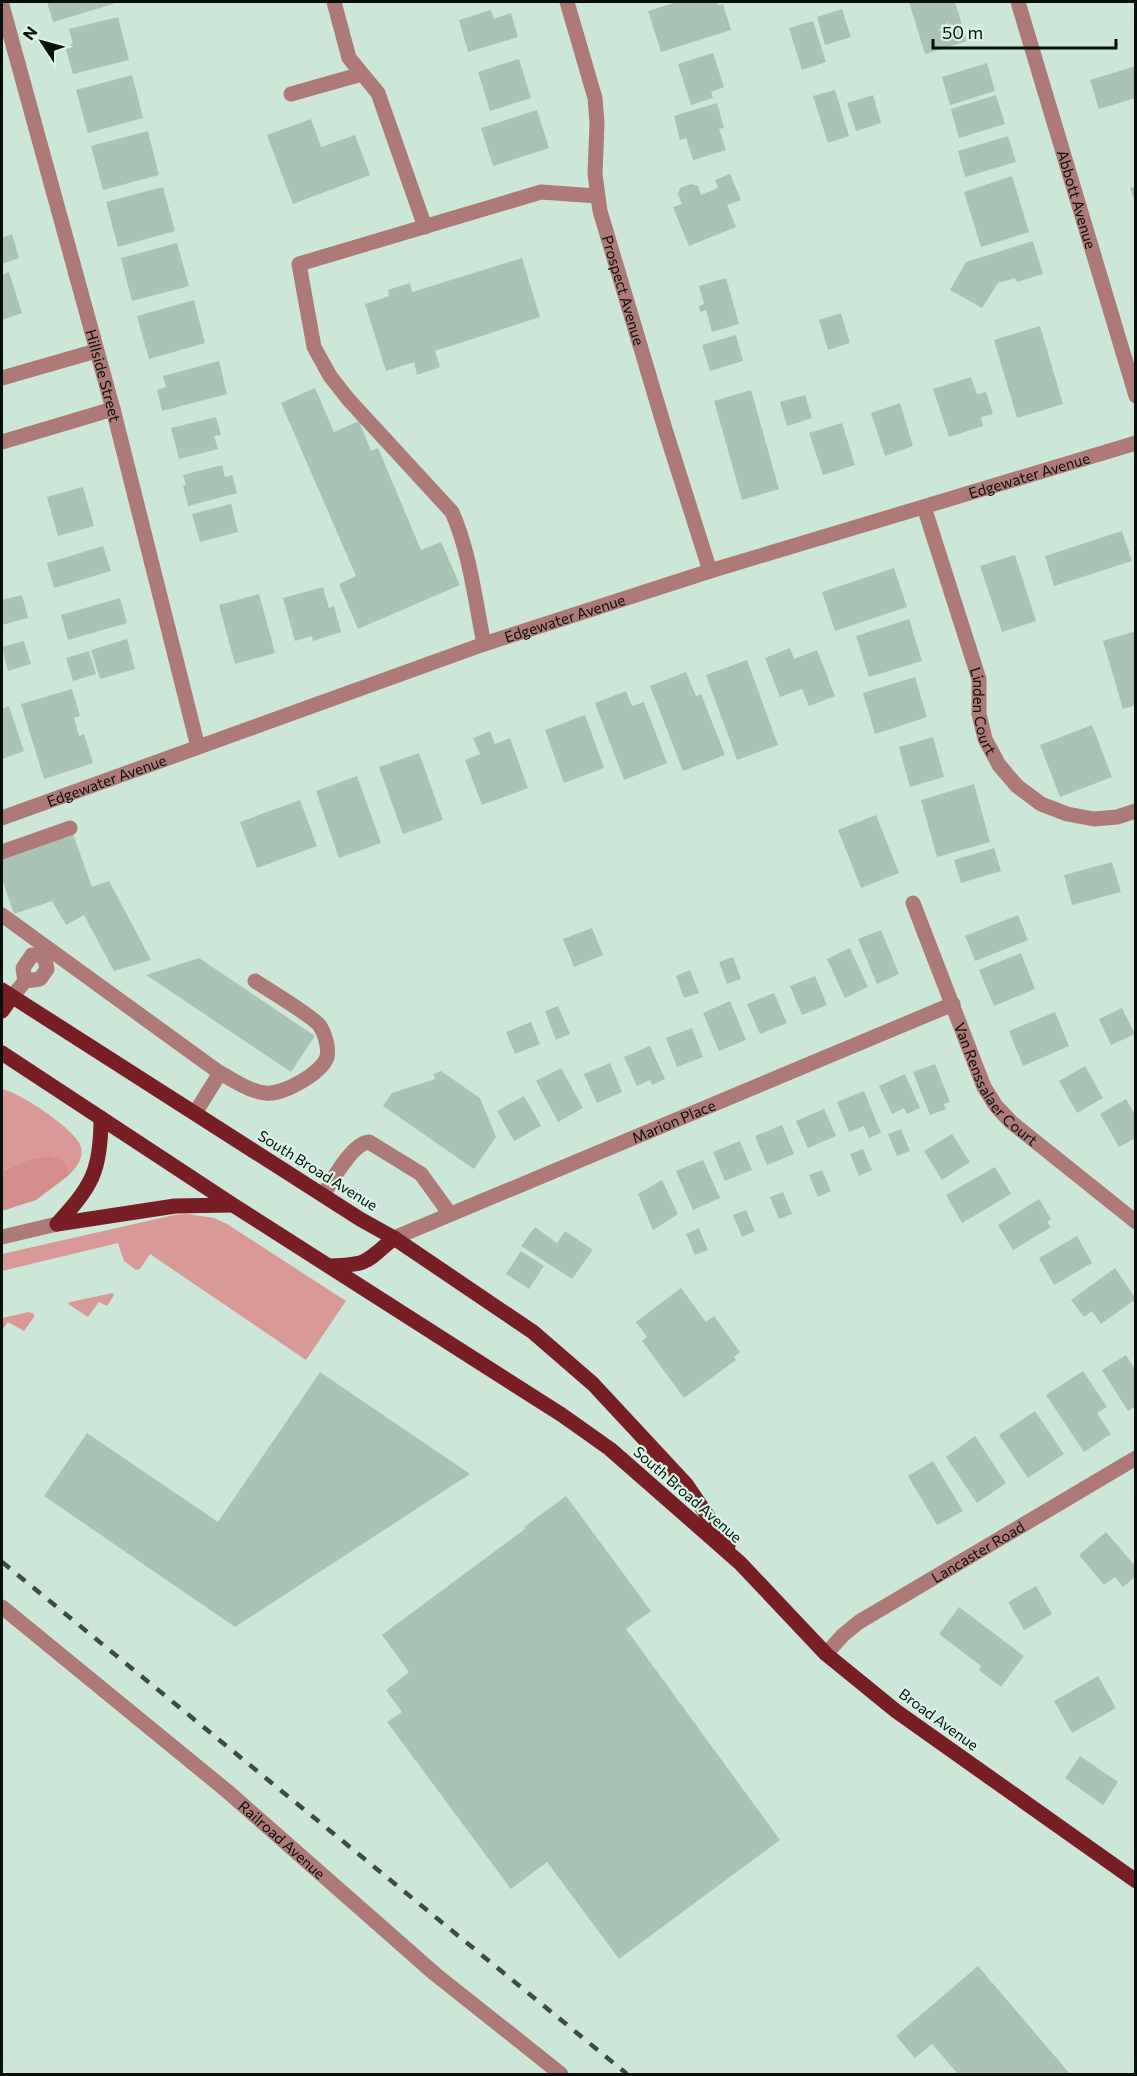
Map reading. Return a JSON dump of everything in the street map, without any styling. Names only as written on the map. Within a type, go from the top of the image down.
[{"type":"main road","points":[[2,1011],[7,994]]},
{"type":"main road","name":"South Broad Avenue","points":[[7,994],[394,1238],[533,1332],[593,1384],[686,1484],[740,1563]]},
{"type":"main road","name":"South Broad Avenue","points":[[2,1053],[595,1438],[740,1563]]},
{"type":"main road","points":[[57,1224],[87,1188],[97,1167],[101,1147],[101,1118]]},
{"type":"main road","points":[[57,1224],[175,1206],[233,1205]]},
{"type":"main road","points":[[330,1266],[357,1265],[365,1262],[373,1258],[394,1238]]},
{"type":"main road","name":"Broad Avenue","points":[[740,1563],[826,1654],[896,1711],[1136,1881]]},
{"type":"street","points":[[334,2],[349,58],[378,93],[425,227]]},
{"type":"street","name":"Prospect Avenue","points":[[567,2],[595,98],[597,196],[608,240],[710,571]]},
{"type":"street","name":"Abbott Avenue","points":[[1018,2],[1136,396]]},
{"type":"street","name":"Hillside Street","points":[[2,5],[113,409],[198,747]]},
{"type":"street","points":[[291,94],[362,74]]},
{"type":"street","points":[[484,644],[467,561],[458,525],[452,512],[348,399],[330,376],[314,347],[299,264],[541,192],[597,196]]},
{"type":"street","points":[[2,378],[96,351]]},
{"type":"street","points":[[2,442],[113,409]]},
{"type":"street","name":"Edgewater Avenue","points":[[2,818],[484,644],[710,571],[1136,442]]},
{"type":"street","name":"Linden Court","points":[[924,507],[979,679],[979,714],[985,739],[999,765],[1017,786],[1041,804],[1067,814],[1094,819],[1118,817],[1136,811]]},
{"type":"street","points":[[2,852],[70,828]]},
{"type":"street","name":"Van Renssalaer Court","points":[[913,903],[984,1087],[996,1106],[1020,1130],[1136,1222]]},
{"type":"street","points":[[2,915],[47,951],[220,1073],[255,1091],[269,1094],[296,1085],[318,1070],[327,1057],[326,1040],[318,1023],[255,981]]},
{"type":"street","points":[[7,994],[25,981],[40,979],[47,969],[47,951]]},
{"type":"street","name":"Marion Place","points":[[394,1238],[953,1004]]},
{"type":"street","points":[[195,1113],[220,1073]]},
{"type":"street","points":[[323,1195],[351,1153],[362,1142],[369,1142],[422,1174],[450,1214]]},
{"type":"street","points":[[2,1237],[57,1224]]},
{"type":"street","name":"Lancaster Road","points":[[826,1654],[843,1635],[859,1622],[1136,1458]]},
{"type":"street","name":"Railroad Avenue","points":[[2,1607],[227,1791],[435,1974],[561,2074]]},
{"type":"shaded area","points":[[2,1089],[21,1097],[46,1113],[77,1140],[81,1147],[80,1159],[68,1176],[68,1167],[54,1157],[27,1160],[2,1171]]},
{"type":"shaded area","points":[[48,1156],[64,1162],[68,1167],[68,1176],[36,1200],[2,1211],[2,1171],[27,1160]]},
{"type":"shaded area","points":[[187,1214],[214,1218],[227,1224],[346,1301],[306,1360],[150,1254],[140,1269],[136,1270],[124,1261],[118,1243],[2,1271],[2,1254]]},
{"type":"shaded area","points":[[113,1293],[107,1306],[99,1302],[88,1317],[68,1304],[70,1302]]},
{"type":"shaded area","points":[[29,1312],[34,1314],[34,1317],[24,1331],[8,1322],[2,1330],[2,1318]]},
{"type":"building","points":[[47,2],[113,2],[113,4],[53,22]]},
{"type":"building","points":[[677,2],[723,4],[731,30],[661,52],[648,11]]},
{"type":"building","points":[[909,2],[955,2],[967,41],[925,54]]},
{"type":"building","points":[[842,9],[851,37],[825,45],[817,17]]},
{"type":"building","points":[[491,10],[494,19],[511,13],[518,37],[468,52],[459,20]]},
{"type":"building","points":[[118,17],[129,60],[73,74],[65,46],[73,44],[69,29]]},
{"type":"building","points":[[813,21],[826,62],[802,70],[789,28]]},
{"type":"building","points":[[713,53],[724,87],[711,92],[713,98],[691,105],[678,64]]},
{"type":"building","points":[[519,59],[531,98],[490,111],[478,72]]},
{"type":"building","points":[[987,63],[995,91],[950,105],[942,77]]},
{"type":"building","points":[[1136,66],[1136,98],[1099,109],[1090,80]]},
{"type":"building","points":[[132,75],[143,118],[88,133],[76,90]]},
{"type":"building","points":[[835,90],[849,136],[828,143],[813,96]]},
{"type":"building","points":[[873,95],[881,123],[856,131],[847,103]]},
{"type":"building","points":[[996,95],[1005,124],[959,138],[951,109]]},
{"type":"building","points":[[717,103],[724,128],[719,129],[726,150],[693,160],[686,138],[680,140],[674,116]]},
{"type":"building","points":[[537,110],[549,148],[493,166],[481,128]]},
{"type":"building","points":[[311,119],[321,147],[355,135],[370,175],[293,204],[267,135]]},
{"type":"building","points":[[148,131],[159,175],[103,190],[91,146]]},
{"type":"building","points":[[1008,136],[1016,162],[965,177],[958,151]]},
{"type":"building","points":[[730,174],[741,200],[727,205],[736,227],[689,246],[673,207],[682,204],[678,194],[680,188],[691,184],[698,186],[701,195],[718,188],[715,180]]},
{"type":"building","points":[[1012,176],[1029,232],[981,247],[964,192]]},
{"type":"building","points":[[1136,186],[1136,202],[1135,202],[1130,188]]},
{"type":"building","points":[[163,187],[175,231],[118,247],[106,202]]},
{"type":"building","points":[[12,234],[19,258],[2,264],[2,238]]},
{"type":"building","points":[[1033,241],[1043,274],[1017,282],[1015,278],[998,283],[982,308],[950,290],[966,262]]},
{"type":"building","points":[[177,243],[189,286],[132,301],[121,258]]},
{"type":"building","points":[[522,258],[540,317],[435,351],[440,367],[417,375],[414,362],[386,371],[365,304],[389,296],[388,290],[410,283],[412,292]]},
{"type":"building","points":[[9,272],[22,313],[2,320],[2,275]]},
{"type":"building","points":[[726,278],[739,324],[712,332],[706,310],[700,312],[699,306],[704,304],[699,286]]},
{"type":"building","points":[[194,300],[205,343],[149,359],[137,316]]},
{"type":"building","points":[[841,313],[850,343],[828,350],[819,320]]},
{"type":"building","points":[[1040,326],[1063,404],[1017,418],[994,340]]},
{"type":"building","points":[[736,335],[743,361],[710,371],[702,345]]},
{"type":"building","points":[[219,361],[227,394],[162,411],[157,390],[166,387],[163,376]]},
{"type":"building","points":[[971,377],[977,394],[986,392],[993,414],[981,417],[983,426],[949,437],[933,389]]},
{"type":"building","points":[[315,388],[334,432],[359,421],[371,451],[378,448],[421,550],[441,542],[460,585],[358,629],[339,584],[356,576],[281,403]]},
{"type":"building","points":[[751,390],[779,489],[742,500],[714,401]]},
{"type":"building","points":[[805,395],[812,418],[787,426],[780,402]]},
{"type":"building","points":[[900,403],[913,446],[885,456],[871,413]]},
{"type":"building","points":[[216,417],[221,435],[214,436],[218,449],[179,459],[171,428]]},
{"type":"building","points":[[842,423],[855,465],[823,475],[809,433]]},
{"type":"building","points":[[222,465],[225,477],[232,475],[237,493],[188,506],[183,475]]},
{"type":"building","points":[[83,487],[94,526],[58,536],[47,497]]},
{"type":"building","points":[[231,504],[238,532],[200,542],[192,514]]},
{"type":"building","points":[[1122,531],[1132,561],[1054,586],[1045,556]]},
{"type":"building","points":[[103,546],[111,571],[54,588],[47,563]]},
{"type":"building","points":[[1015,555],[1036,621],[1002,632],[980,566]]},
{"type":"building","points":[[894,568],[907,607],[835,631],[822,592]]},
{"type":"building","points":[[323,587],[329,608],[334,606],[341,632],[313,641],[312,636],[295,641],[283,598]]},
{"type":"building","points":[[259,594],[275,653],[235,664],[219,605]]},
{"type":"building","points":[[22,595],[28,618],[2,625],[2,600]]},
{"type":"building","points":[[120,598],[127,623],[68,640],[61,615]]},
{"type":"building","points":[[909,619],[922,661],[869,677],[856,636]]},
{"type":"building","points":[[1136,631],[1136,705],[1123,709],[1103,641]]},
{"type":"building","points":[[127,639],[135,669],[100,679],[91,650]]},
{"type":"building","points":[[24,641],[31,664],[8,671],[2,647]]},
{"type":"building","points":[[790,648],[794,659],[817,650],[835,696],[809,706],[802,689],[780,697],[765,658]]},
{"type":"building","points":[[89,651],[96,674],[73,681],[66,658]]},
{"type":"building","points":[[747,660],[778,745],[737,760],[706,675]]},
{"type":"building","points":[[686,672],[696,696],[701,694],[725,755],[683,771],[650,686]]},
{"type":"building","points":[[915,677],[927,717],[875,734],[863,693]]},
{"type":"building","points":[[72,689],[80,716],[74,718],[79,736],[84,734],[93,763],[44,779],[21,704]]},
{"type":"building","points":[[626,691],[632,706],[644,702],[667,763],[624,780],[595,703]]},
{"type":"building","points":[[9,706],[24,751],[2,759],[2,709]]},
{"type":"building","points":[[585,715],[604,768],[564,783],[545,730]]},
{"type":"building","points":[[1092,725],[1112,777],[1060,797],[1040,745]]},
{"type":"building","points":[[490,731],[495,744],[510,738],[528,788],[482,805],[465,760],[480,754],[473,738]]},
{"type":"building","points":[[933,737],[944,777],[910,787],[899,747]]},
{"type":"building","points":[[419,753],[443,820],[403,834],[379,767]]},
{"type":"building","points":[[357,776],[381,843],[339,858],[316,791]]},
{"type":"building","points":[[974,784],[990,842],[937,857],[921,800]]},
{"type":"building","points":[[300,800],[317,846],[257,868],[240,822]]},
{"type":"building","points":[[876,815],[899,873],[861,888],[838,830]]},
{"type":"building","points":[[73,834],[92,887],[109,881],[151,960],[114,971],[84,915],[66,925],[52,901],[14,914],[2,879],[2,860]]},
{"type":"building","points":[[994,848],[1001,871],[961,883],[954,860]]},
{"type":"building","points":[[1112,862],[1121,892],[1072,905],[1064,875]]},
{"type":"building","points":[[1018,915],[1028,940],[975,961],[965,936]]},
{"type":"building","points":[[592,928],[603,955],[574,967],[563,939]]},
{"type":"building","points":[[881,930],[899,974],[877,984],[858,939]]},
{"type":"building","points":[[850,948],[868,987],[845,998],[827,959]]},
{"type":"building","points":[[1021,953],[1035,989],[994,1006],[979,970]]},
{"type":"building","points":[[733,957],[741,979],[727,984],[719,962]]},
{"type":"building","points":[[199,958],[315,1036],[291,1072],[146,975]]},
{"type":"building","points":[[690,970],[699,993],[684,998],[676,976]]},
{"type":"building","points":[[815,976],[827,1005],[802,1015],[790,986]]},
{"type":"building","points":[[774,993],[787,1023],[760,1034],[747,1004]]},
{"type":"building","points":[[730,1001],[746,1040],[719,1051],[703,1013]]},
{"type":"building","points":[[558,1006],[570,1034],[556,1040],[545,1011]]},
{"type":"building","points":[[1122,1008],[1135,1034],[1111,1045],[1099,1019]]},
{"type":"building","points":[[1055,1012],[1069,1046],[1023,1066],[1009,1031]]},
{"type":"building","points":[[531,1022],[540,1044],[515,1054],[506,1032]]},
{"type":"building","points":[[692,1028],[703,1057],[677,1067],[666,1038]]},
{"type":"building","points":[[650,1046],[665,1079],[652,1085],[650,1080],[637,1086],[624,1057]]},
{"type":"building","points":[[610,1063],[622,1092],[597,1103],[584,1074]]},
{"type":"building","points":[[935,1064],[950,1102],[944,1104],[946,1109],[930,1115],[913,1072]]},
{"type":"building","points":[[1085,1066],[1103,1098],[1077,1113],[1059,1081]]},
{"type":"building","points":[[561,1068],[583,1108],[558,1122],[536,1081]]},
{"type":"building","points":[[441,1071],[480,1098],[496,1137],[474,1169],[383,1106],[392,1093],[435,1079],[433,1074]]},
{"type":"building","points":[[905,1074],[920,1108],[907,1114],[904,1108],[892,1114],[879,1086]]},
{"type":"building","points":[[864,1091],[881,1133],[869,1138],[864,1126],[849,1132],[837,1102]]},
{"type":"building","points":[[524,1096],[541,1126],[514,1141],[497,1111]]},
{"type":"building","points":[[1126,1099],[1136,1116],[1136,1138],[1119,1147],[1100,1114]]},
{"type":"building","points":[[824,1109],[836,1136],[808,1148],[796,1121]]},
{"type":"building","points":[[782,1125],[794,1154],[767,1165],[755,1136]]},
{"type":"building","points":[[901,1129],[910,1151],[897,1156],[888,1134]]},
{"type":"building","points":[[952,1134],[970,1162],[942,1180],[924,1151]]},
{"type":"building","points":[[740,1141],[752,1170],[725,1181],[713,1152]]},
{"type":"building","points":[[863,1149],[872,1170],[859,1176],[850,1154]]},
{"type":"building","points":[[703,1160],[720,1198],[693,1210],[676,1171]]},
{"type":"building","points":[[995,1167],[1011,1194],[962,1223],[946,1195]]},
{"type":"building","points":[[822,1170],[831,1191],[818,1197],[809,1175]]},
{"type":"building","points":[[662,1180],[678,1214],[653,1230],[638,1194]]},
{"type":"building","points":[[783,1192],[792,1214],[779,1219],[770,1197]]},
{"type":"building","points":[[1039,1199],[1051,1219],[1047,1222],[1051,1227],[1013,1250],[998,1225]]},
{"type":"building","points":[[746,1210],[755,1231],[742,1237],[733,1215]]},
{"type":"building","points":[[535,1227],[557,1243],[565,1231],[593,1250],[572,1279],[521,1246]]},
{"type":"building","points":[[699,1228],[708,1250],[695,1255],[686,1234]]},
{"type":"building","points":[[1077,1236],[1092,1263],[1054,1285],[1039,1258]]},
{"type":"building","points":[[521,1251],[544,1266],[529,1289],[506,1274]]},
{"type":"building","points":[[1115,1268],[1136,1299],[1101,1324],[1092,1311],[1084,1317],[1071,1300]]},
{"type":"building","points":[[681,1288],[706,1322],[714,1316],[740,1352],[734,1357],[736,1360],[684,1398],[642,1341],[647,1337],[636,1322]]},
{"type":"building","points":[[1126,1355],[1136,1371],[1136,1406],[1128,1411],[1102,1370]]},
{"type":"building","points":[[1083,1371],[1107,1407],[1097,1413],[1111,1434],[1084,1452],[1046,1395]]},
{"type":"building","points":[[320,1372],[470,1474],[235,1627],[44,1496],[87,1433],[218,1522]]},
{"type":"building","points":[[1035,1411],[1064,1454],[1028,1478],[999,1435]]},
{"type":"building","points":[[975,1436],[1006,1483],[977,1503],[946,1457]]},
{"type":"building","points":[[933,1461],[963,1511],[937,1525],[908,1476]]},
{"type":"building","points":[[566,1496],[651,1611],[626,1629],[780,1840],[619,1959],[547,1862],[511,1889],[387,1722],[402,1712],[386,1690],[409,1672],[382,1635]]},
{"type":"building","points":[[1106,1532],[1136,1567],[1136,1576],[1123,1587],[1115,1577],[1104,1585],[1079,1555]]},
{"type":"building","points":[[1036,1586],[1052,1614],[1024,1630],[1008,1602]]},
{"type":"building","points":[[959,1607],[1024,1656],[1001,1687],[979,1670],[981,1666],[939,1634]]},
{"type":"building","points":[[1098,1676],[1116,1708],[1072,1733],[1054,1701]]},
{"type":"building","points":[[1080,1756],[1118,1782],[1103,1805],[1065,1778]]},
{"type":"building","points":[[978,1966],[1070,2074],[958,2074],[932,2044],[915,2058],[896,2036]]},
{"type":"railway","points":[[2,1562],[627,2074]]}]
